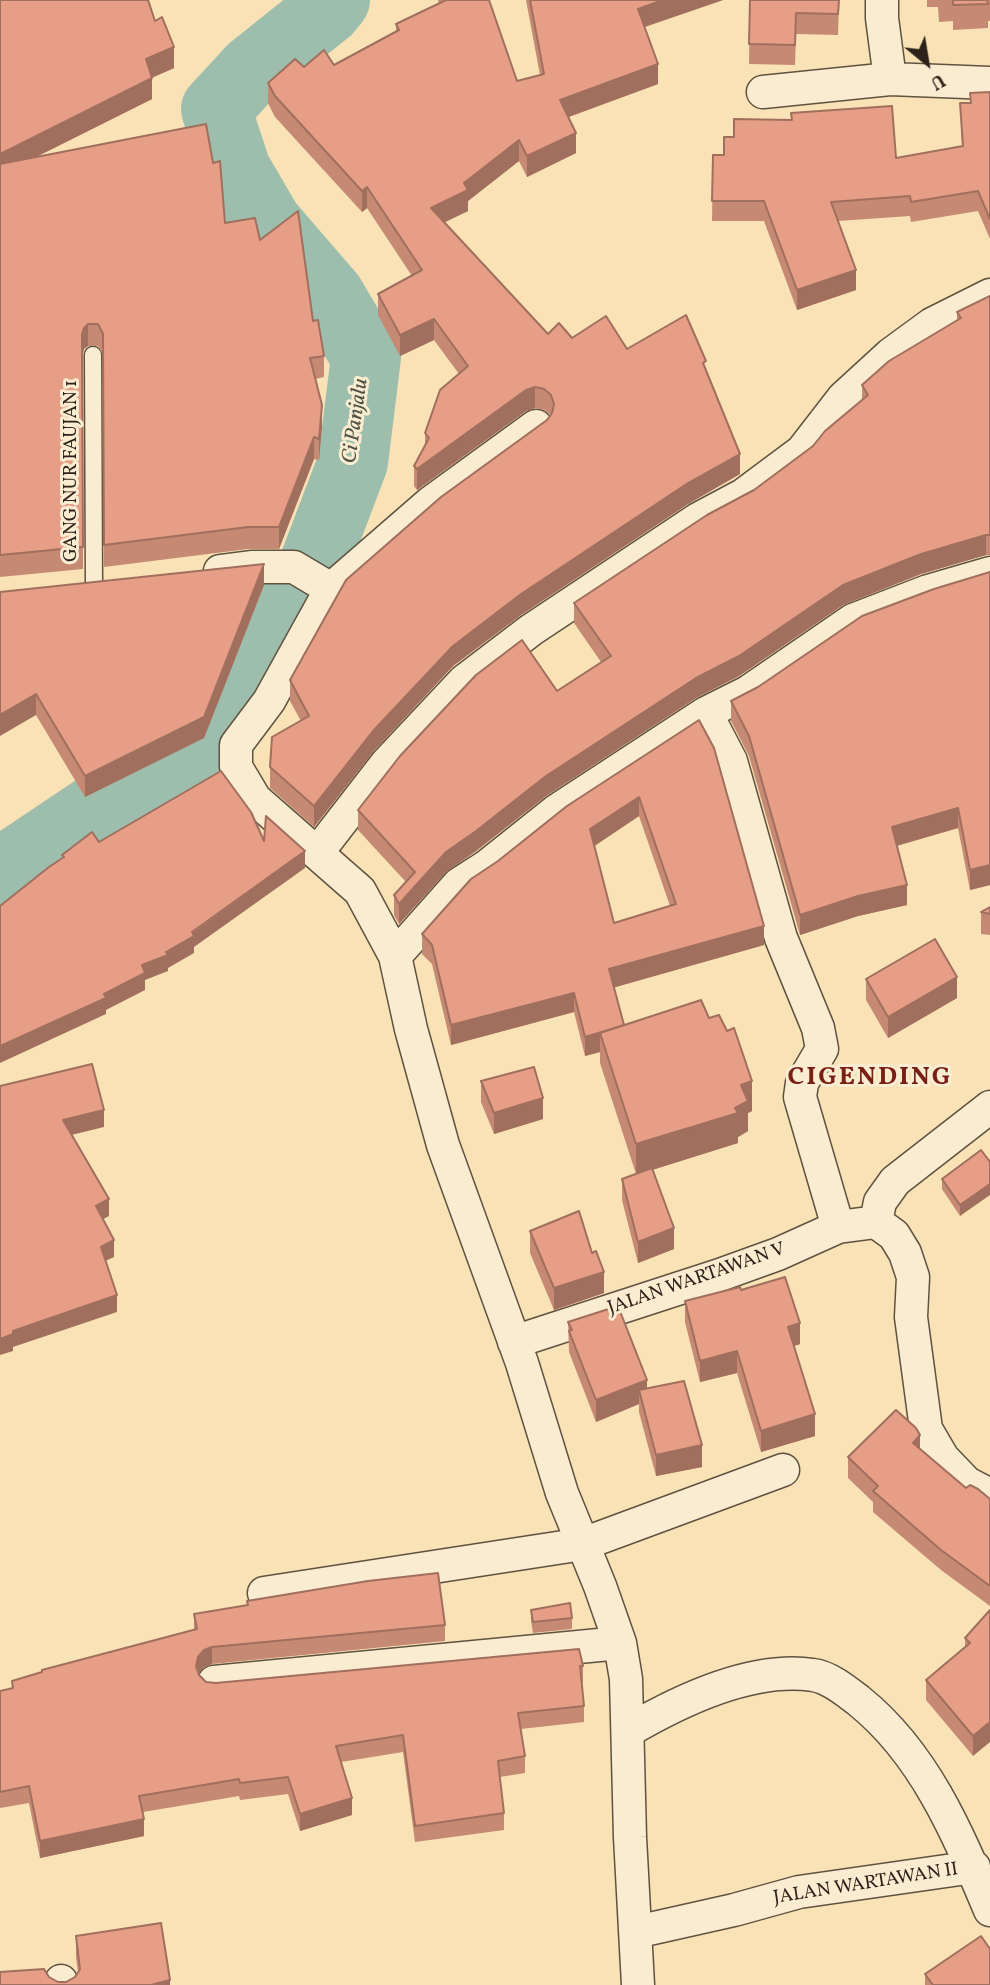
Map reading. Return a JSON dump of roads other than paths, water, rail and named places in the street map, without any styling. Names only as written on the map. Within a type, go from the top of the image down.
[{"type":"street","points":[[882,0],[890,79]]},
{"type":"street","points":[[763,92],[890,79],[990,83]]},
{"type":"street","points":[[317,853],[386,764],[464,681],[542,623],[698,519],[753,487],[802,451],[843,398],[891,354],[932,324],[990,295]]},
{"type":"street","points":[[536,426],[430,503],[328,588],[269,701],[236,745],[236,767],[255,799],[360,891],[395,956],[411,1029],[443,1145],[514,1342],[562,1493],[620,1643],[626,1679],[630,1837],[638,1985]]},
{"type":"street","points":[[198,574],[251,567],[294,566],[328,588]]},
{"type":"street","points":[[395,956],[459,884],[487,866],[556,811],[706,713],[748,692],[853,621],[928,591],[990,573]]},
{"type":"street","points":[[706,713],[731,761],[781,938],[818,1028],[822,1049],[802,1083],[800,1097],[838,1227]]},
{"type":"street","points":[[990,1107],[895,1181],[880,1202],[876,1222],[894,1235],[905,1253],[913,1277],[911,1317],[926,1429],[943,1458],[967,1483],[990,1495]]},
{"type":"street","name":"JALAN WARTAWAN V","points":[[514,1342],[717,1276],[778,1254],[838,1227],[876,1222]]},
{"type":"street","points":[[264,1593],[583,1544],[783,1470]]},
{"type":"street","points":[[214,1682],[620,1643]]},
{"type":"street","points":[[628,1731],[657,1714],[739,1682],[779,1673],[816,1675],[845,1690],[877,1716],[900,1742],[943,1803],[974,1867],[990,1910]]},
{"type":"street","name":"JALAN WARTAWAN II","points":[[636,1932],[799,1892],[974,1867]]},
{"type":"lane","name":"GANG NUR FAUJAN 1","points":[[93,355],[94,586]]},
{"type":"waterway","name":"Ci Panjalu","points":[[0,873],[124,790],[205,747],[310,575],[353,462],[366,357],[330,296],[267,223],[236,170],[216,109],[253,69],[327,10],[335,0]]},
{"type":"district","name":"CIGENDING","points":[[870,1079]]}]
